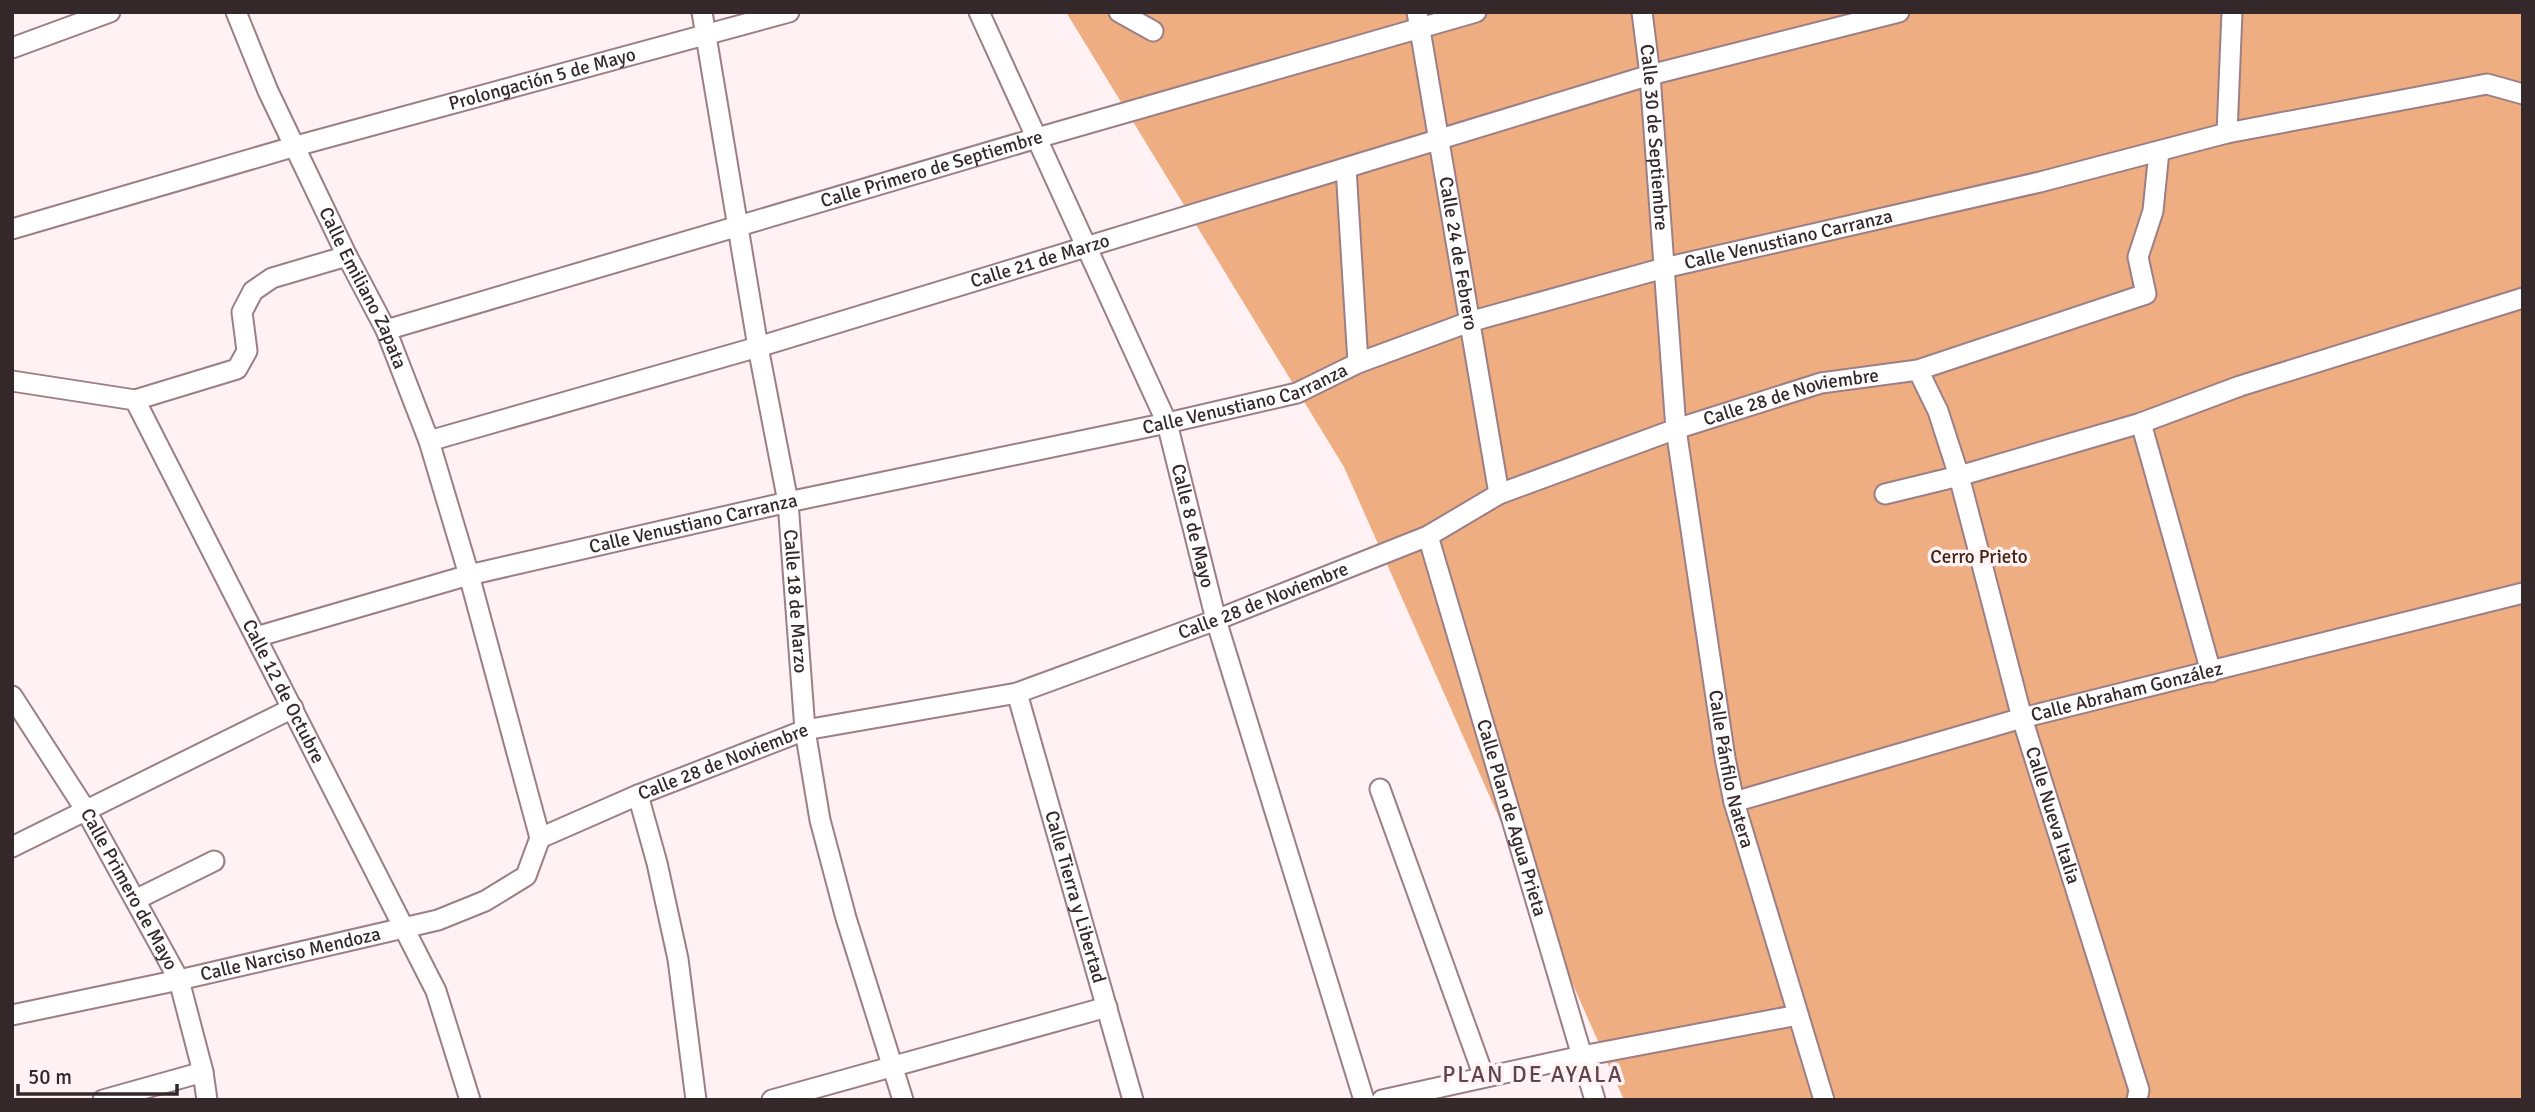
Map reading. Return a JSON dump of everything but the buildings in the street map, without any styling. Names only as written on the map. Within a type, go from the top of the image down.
[{"type":"street","points":[[12,48],[110,12]]},
{"type":"street","name":"Calle Emiliano Zapata","points":[[236,12],[268,91],[347,256],[386,330],[429,441],[469,575],[540,838]]},
{"type":"street","name":"Calle 18 de Marzo","points":[[702,12],[758,347],[788,502],[805,730],[821,820],[846,918],[903,1100]]},
{"type":"street","name":"Prolongación 5 de Mayo","points":[[12,229],[296,146],[789,12]]},
{"type":"street","name":"Calle 8 de Mayo","points":[[979,12],[1167,423],[1216,620],[1364,1100]]},
{"type":"street","points":[[1119,12],[1153,31]]},
{"type":"street","name":"Calle Primero de Septiembre","points":[[386,330],[739,228],[1418,20],[1476,12]]},
{"type":"street","name":"Calle 30 de Septiembre","points":[[1642,12],[1650,75],[1676,429]]},
{"type":"street","name":"Calle 21 de Marzo","points":[[429,441],[758,347],[1650,75],[1899,12]]},
{"type":"street","points":[[2227,133],[2232,12]]},
{"type":"street","name":"Calle 24 de Febrero","points":[[1418,20],[1499,494]]},
{"type":"street","name":"Calle Venustiano Carranza","points":[[256,637],[469,575],[788,502],[1167,423],[1297,393],[1358,363],[1469,322],[1664,268],[2040,182],[2227,133],[2487,84],[2523,94]]},
{"type":"street","name":"Calle 28 de Noviembre","points":[[540,838],[638,795],[805,730],[1017,693],[1216,620],[1428,536],[1499,494],[1676,429],[1821,383],[1918,370],[2146,294],[2138,257],[2154,211],[2160,151]]},
{"type":"street","points":[[1346,168],[1358,363]]},
{"type":"street","points":[[12,381],[135,400],[237,369],[247,351],[242,312],[253,291],[272,278],[347,256]]},
{"type":"street","points":[[1885,494],[1959,476],[2141,423],[2240,386],[2523,298]]},
{"type":"street","name":"Calle Nueva Italia","points":[[1918,370],[1938,411],[1959,476],[2022,718],[2139,1090],[2137,1098]]},
{"type":"street","name":"Calle 12 de Octubre","points":[[135,400],[436,991],[470,1100]]},
{"type":"street","points":[[2141,423],[2210,672]]},
{"type":"street","name":"Calle Pánfilo Natera","points":[[1676,429],[1725,758],[1734,802],[1824,1100]]},
{"type":"street","name":"Calle Plan de Agua Prieta","points":[[1428,536],[1595,1100]]},
{"type":"street","name":"Calle Abraham González","points":[[1734,802],[2022,718],[2523,593]]},
{"type":"street","name":"Calle Tierra y Libertad","points":[[1017,693],[1133,1100]]},
{"type":"street","name":"Calle Primero de Mayo","points":[[12,696],[85,809],[137,899],[179,980],[203,1072],[207,1100]]},
{"type":"street","points":[[12,847],[293,708]]},
{"type":"street","points":[[1380,789],[1484,1077]]},
{"type":"street","points":[[638,795],[657,863],[678,959],[696,1100]]},
{"type":"street","points":[[404,927],[439,920],[485,901],[526,876],[540,838]]},
{"type":"street","points":[[137,899],[214,861]]},
{"type":"street","name":"Calle Narciso Mendoza","points":[[12,1015],[179,980],[404,927]]},
{"type":"street","points":[[772,1100],[1107,1007]]},
{"type":"street","points":[[1382,1100],[1582,1056],[1798,1015]]},
{"type":"street","points":[[103,1100],[203,1072]]},
{"type":"green space","name":"Cerro Prieto","points":[[1066,12],[2523,12],[2523,1100],[1624,1100],[1344,467]]},
{"type":"district","name":"PLAN DE AYALA","points":[[1533,1074]]}]
